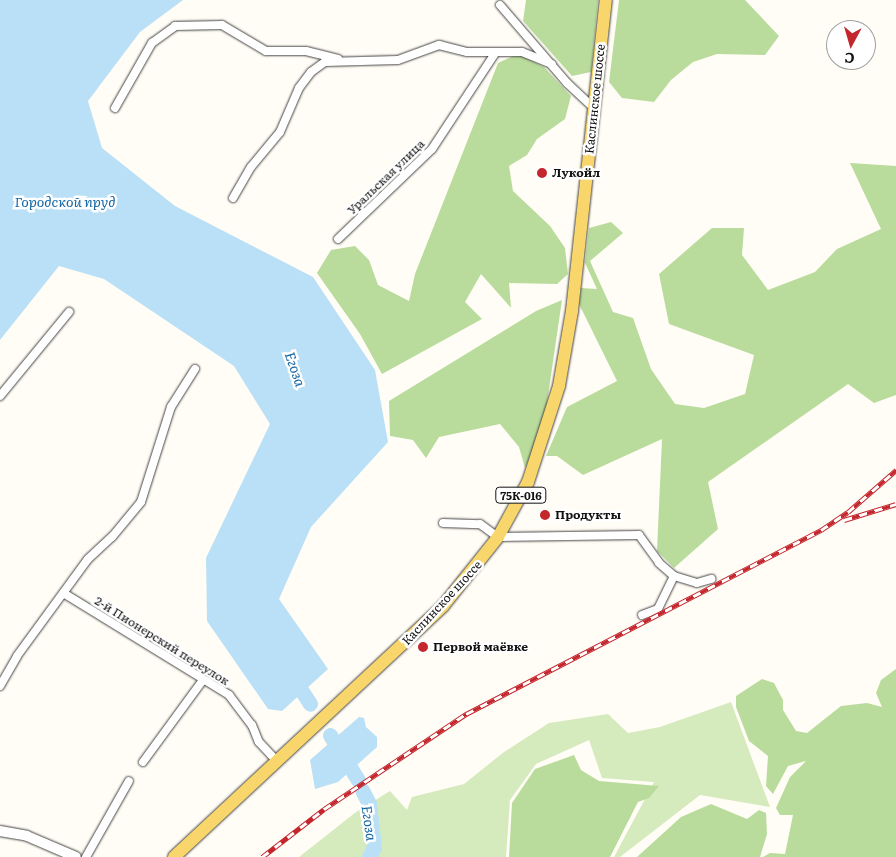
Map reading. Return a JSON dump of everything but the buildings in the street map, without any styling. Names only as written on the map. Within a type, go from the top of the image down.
[{"type":"main road","name":"Каслинское шоссе","points":[[174,857],[417,632],[468,577],[498,538],[528,482],[560,386],[576,272],[606,0]]},
{"type":"street","points":[[500,5],[593,107]]},
{"type":"street","points":[[115,108],[152,43],[175,26],[222,25],[266,51],[306,51],[340,59],[398,60],[438,46],[467,52],[522,52],[552,64]]},
{"type":"street","name":"Уральская улица","points":[[338,239],[432,149],[496,52]]},
{"type":"street","points":[[233,198],[251,167],[280,132],[299,88],[310,72],[325,62],[340,59]]},
{"type":"street","points":[[0,396],[69,312]]},
{"type":"street","points":[[0,686],[17,656],[65,594],[88,559],[112,537],[141,502],[171,407],[195,369]]},
{"type":"street","points":[[443,523],[480,524],[498,538],[640,535],[659,563],[674,576],[697,583],[711,579]]},
{"type":"street","points":[[642,615],[658,609],[674,576]]},
{"type":"street","name":"2-й Пионерский переулок","points":[[65,594],[228,695],[252,725],[259,742],[277,760]]},
{"type":"street","points":[[143,762],[203,680]]},
{"type":"street","points":[[86,857],[129,782]]},
{"type":"street","points":[[0,831],[27,836],[76,857]]},
{"type":"green space","points":[[526,0],[598,0],[591,72],[572,76],[523,21]]},
{"type":"green space","points":[[619,0],[745,0],[779,36],[765,55],[717,54],[693,62],[671,80],[654,102],[622,98],[609,82]]},
{"type":"green space","points":[[518,54],[544,67],[571,96],[565,119],[537,139],[527,155],[509,166],[513,191],[550,226],[565,248],[568,274],[557,284],[509,283],[511,308],[481,274],[465,302],[482,319],[382,374],[360,334],[317,273],[331,250],[355,246],[369,260],[378,285],[409,301],[415,274],[498,63]]},
{"type":"green space","points":[[850,163],[896,166],[896,395],[874,403],[848,384],[708,482],[718,529],[674,568],[657,551],[662,439],[583,475],[557,456],[546,456],[567,407],[617,381],[579,304],[581,288],[597,289],[585,263],[589,228],[611,222],[623,233],[590,261],[613,312],[633,318],[651,369],[675,404],[704,408],[745,394],[754,355],[669,324],[659,274],[712,228],[744,228],[742,255],[768,290],[815,272],[837,249],[881,229]]},
{"type":"green space","points":[[562,300],[543,430],[525,468],[519,447],[500,424],[439,437],[426,458],[413,440],[390,436],[389,401],[536,311]]},
{"type":"green space","points":[[896,669],[896,857],[763,857],[770,853],[785,854],[793,815],[780,815],[776,808],[790,777],[806,761],[788,766],[773,794],[766,786],[768,756],[749,741],[736,707],[736,696],[762,679],[774,683],[783,700],[783,710],[796,731],[807,733],[841,706],[867,703],[882,707],[876,693],[881,680]]},
{"type":"green space","points":[[731,702],[770,807],[700,795],[620,857],[614,857],[654,782],[602,778],[589,740],[536,764],[510,800],[506,857],[299,857],[356,812],[390,791],[407,810],[412,797],[464,784],[504,752],[549,723],[608,714],[628,733],[660,727]]},
{"type":"green space","points":[[574,755],[581,770],[599,781],[659,786],[649,798],[638,802],[610,857],[509,857],[512,803],[535,769]]},
{"type":"green space","points":[[711,804],[747,819],[759,810],[766,813],[767,834],[760,857],[637,857],[681,817]]},
{"type":"water","name":"Городской пруд","points":[[0,0],[183,0],[140,32],[88,101],[102,148],[175,206],[313,277],[375,370],[388,442],[311,527],[279,599],[328,669],[282,711],[268,709],[207,621],[206,558],[270,424],[234,366],[104,279],[59,266],[0,340]]},
{"type":"water","points":[[359,717],[364,718],[366,727],[377,737],[377,747],[338,782],[315,789],[310,760]]},
{"type":"waterway","name":"Егоза","points":[[292,676],[310,704]]},
{"type":"waterway","name":"Егоза","points":[[330,735],[358,780]]},
{"type":"waterway","name":"Егоза","points":[[362,790],[369,804],[374,847],[369,857]]},
{"type":"railway","points":[[262,857],[324,809],[466,714],[821,530],[848,512],[896,470]]},
{"type":"railway","points":[[844,520],[896,504]]},
{"type":"place","name":"Лукойл","points":[[542,173]]},
{"type":"place","name":"Продукты","points":[[545,515]]},
{"type":"place","name":"Первой маёвке","points":[[423,647]]}]
